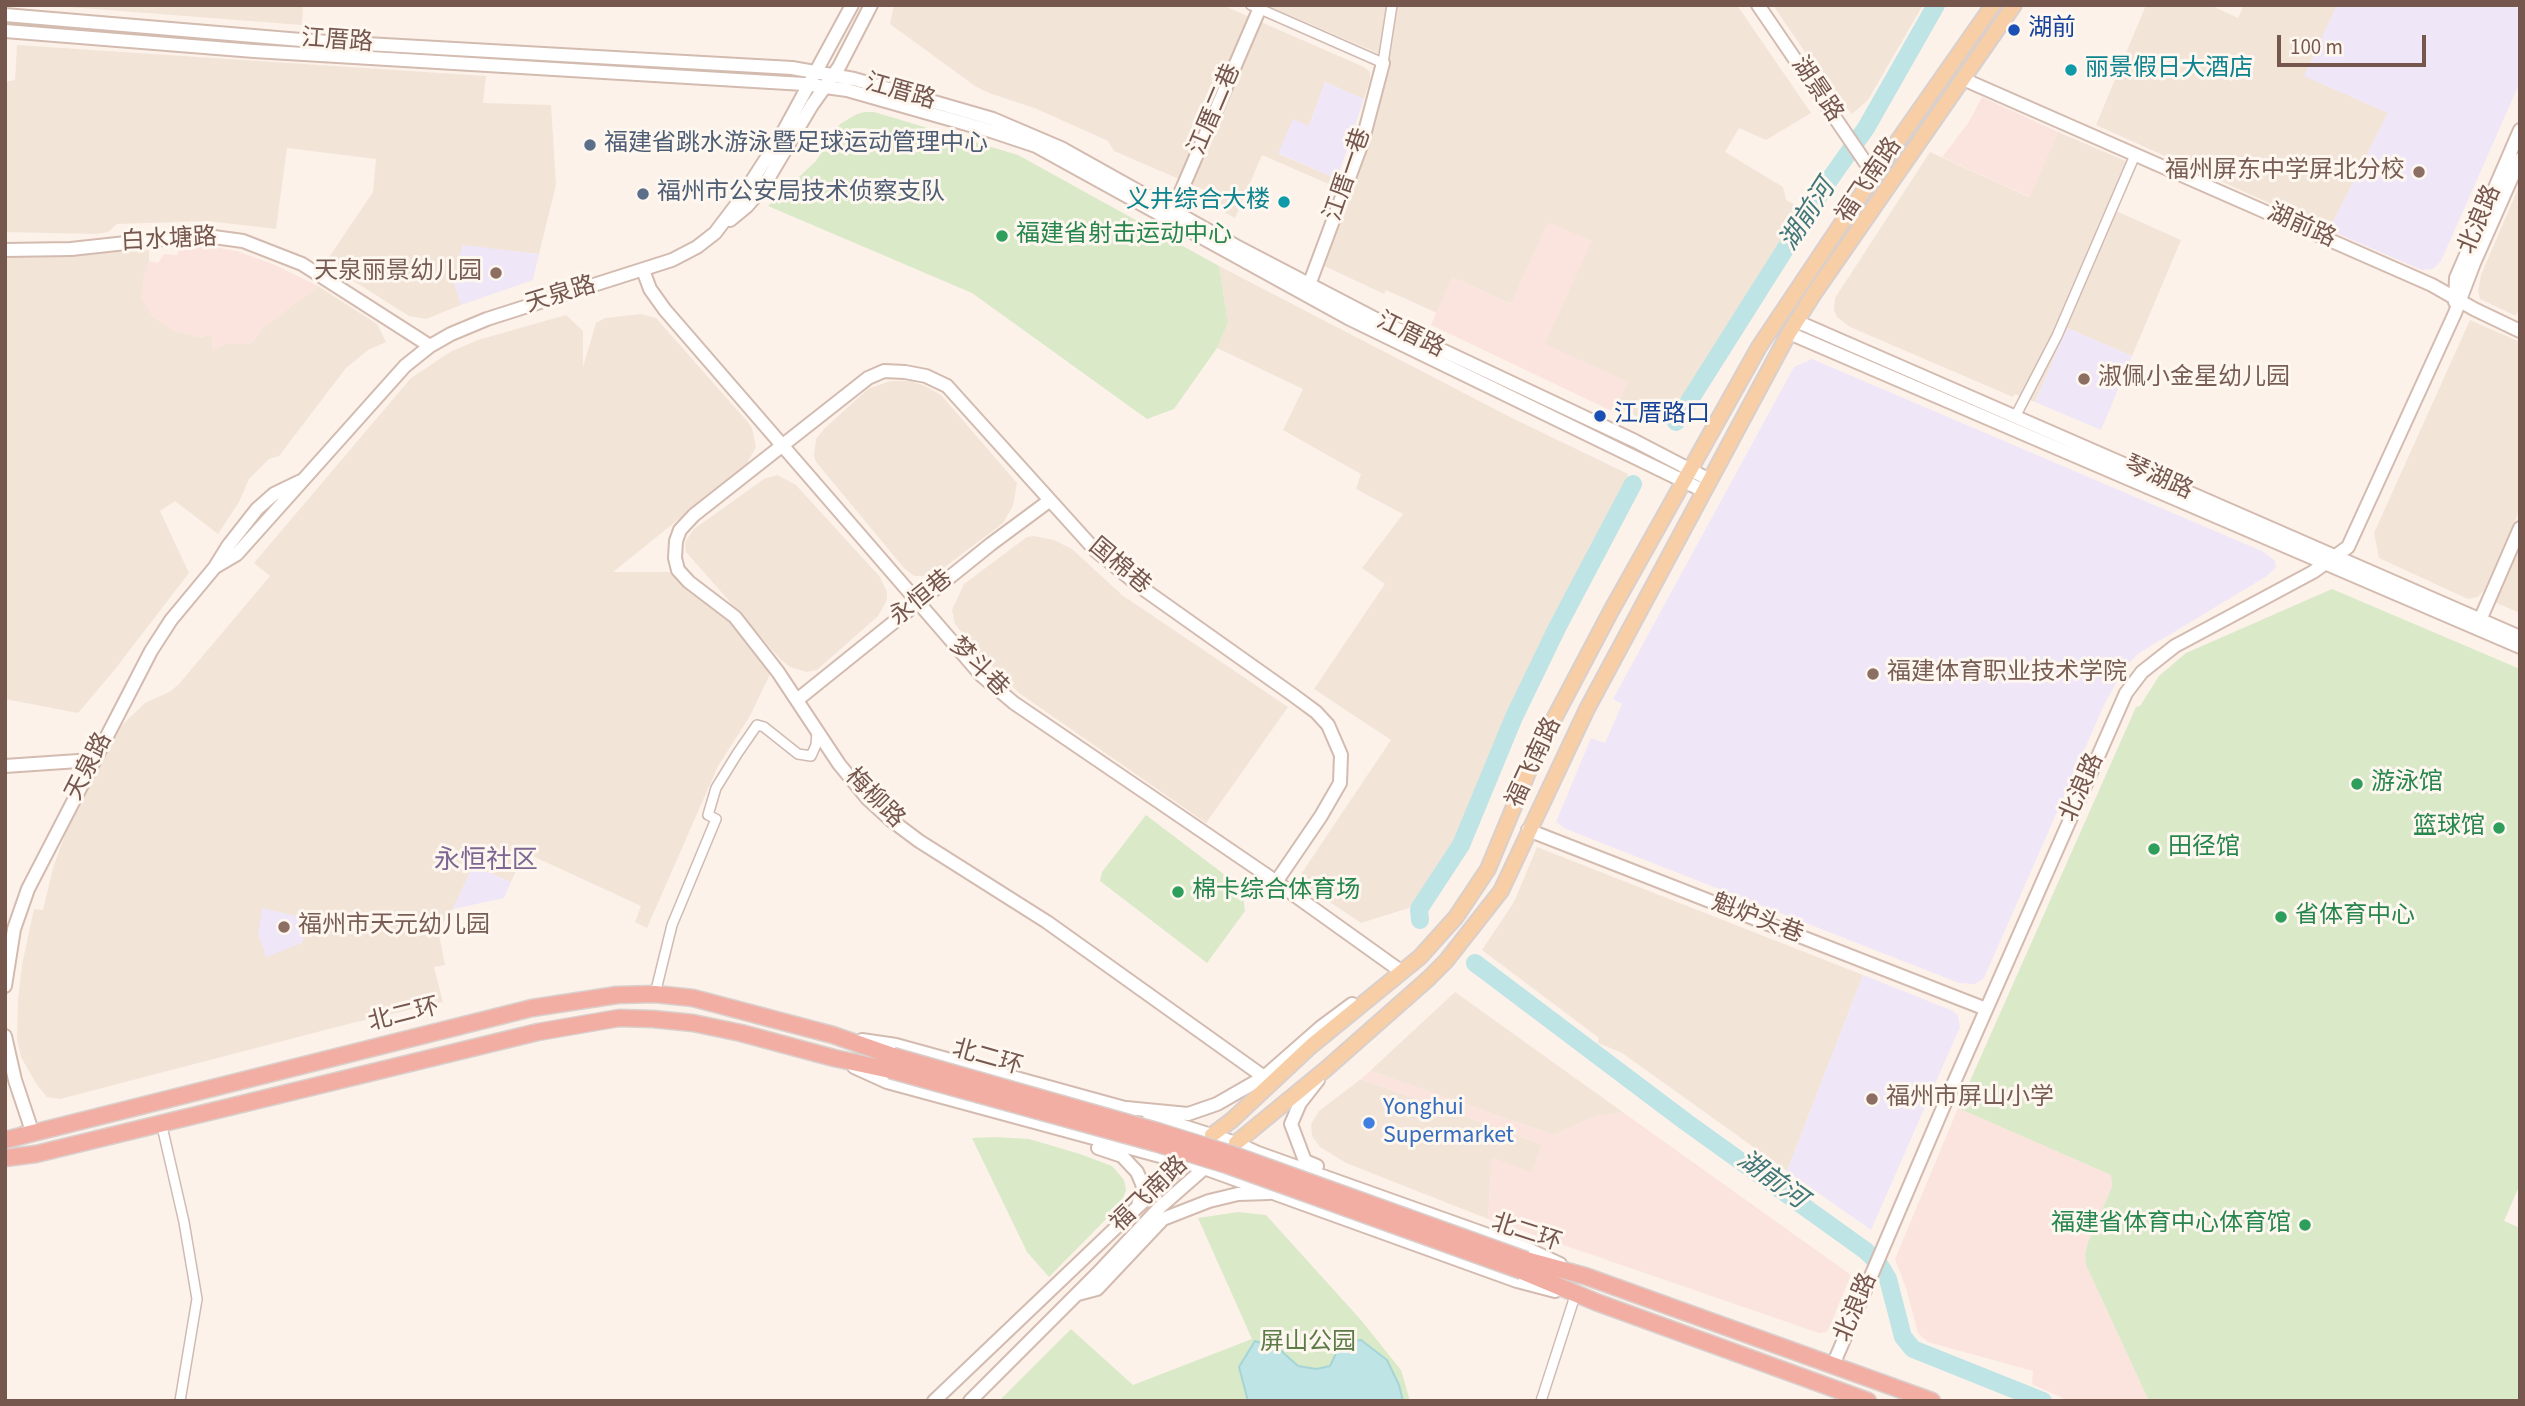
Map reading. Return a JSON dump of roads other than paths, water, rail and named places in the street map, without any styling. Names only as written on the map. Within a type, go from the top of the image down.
[{"type":"highway","name":"北二环","points":[[5,1138],[532,1008],[590,998],[655,994],[693,998],[833,1035],[892,1063],[1227,1165],[1524,1266],[1596,1302],[1868,1401]]},
{"type":"highway","name":"北二环","points":[[5,1161],[538,1032],[619,1018],[693,1023],[834,1058],[892,1063]]},
{"type":"highway","name":"北二环","points":[[1524,1266],[1585,1276],[1932,1401]]},
{"type":"main road","name":"天泉路","points":[[5,986],[11,944],[23,901],[93,760],[156,642],[215,567],[237,554],[405,366],[430,346],[487,319],[643,270],[686,253],[721,227],[798,105],[852,5]]},
{"type":"main road","points":[[721,227],[747,206],[762,189],[812,105],[834,74],[871,5]]},
{"type":"main road","name":"湖景路","points":[[1758,5],[1874,174]]},
{"type":"main road","name":"福飞南路","points":[[934,1401],[1212,1135],[1232,1120],[1311,1046],[1420,957],[1456,917],[1489,869],[1537,751],[1611,611],[1759,347],[1874,174],[1993,5]]},
{"type":"main road","name":"福飞南路","points":[[970,1401],[1158,1208],[1326,1069],[1446,961],[1501,891],[1587,709],[1793,327],[2014,5]]},
{"type":"main road","name":"江厝二巷","points":[[1173,210],[1255,7]]},
{"type":"main road","name":"江厝路","points":[[5,15],[313,41],[792,68],[834,74],[1014,127],[1083,158],[1309,285],[1475,368],[1635,441],[1688,476]]},
{"type":"main road","name":"江厝路","points":[[5,31],[254,51],[809,84],[847,90],[1036,146],[1348,318],[1707,486]]},
{"type":"main road","name":"江厝一巷","points":[[1309,285],[1357,156],[1383,63]]},
{"type":"main road","name":"湖前路","points":[[1963,79],[2457,298],[2520,331]]},
{"type":"main road","name":"北浪路","points":[[1833,1365],[2113,720],[2136,677],[2186,639],[2331,560],[2348,547],[2455,313],[2456,278],[2520,130]]},
{"type":"main road","name":"北浪路","points":[[2457,298],[2520,159]]},
{"type":"main road","name":"白水塘路","points":[[5,250],[71,249],[199,235],[243,241],[302,264],[430,346]]},
{"type":"main road","name":"梦斗巷","points":[[643,270],[650,289],[660,304],[970,664],[1014,703],[1276,882],[1402,972]]},
{"type":"main road","points":[[1793,327],[2331,560],[2520,647]]},
{"type":"main road","name":"琴湖路","points":[[1793,327],[2015,417],[2331,560],[2520,637]]},
{"type":"main road","name":"国棉巷","points":[[783,444],[868,379],[884,372],[926,376],[947,386],[1095,550],[1142,588],[1316,712],[1328,725],[1341,755],[1340,783],[1276,882]]},
{"type":"main road","name":"梅柳路","points":[[783,444],[680,530],[675,558],[678,570],[689,582],[735,617],[839,764],[891,820],[919,841],[1047,922],[1264,1077]]},
{"type":"main road","name":"永恒巷","points":[[797,701],[917,603],[1049,501]]},
{"type":"main road","points":[[2480,620],[2520,528]]},
{"type":"main road","points":[[5,766],[93,760]]},
{"type":"main road","name":"魁炉头巷","points":[[1528,830],[1986,1009]]},
{"type":"main road","points":[[1126,1108],[1188,1114],[1240,1093],[1264,1077],[1321,1027],[1402,972]]},
{"type":"main road","points":[[833,1035],[896,1045],[1126,1108],[1236,1143],[1530,1250],[1585,1276]]},
{"type":"main road","points":[[5,1036],[15,1080],[32,1131]]},
{"type":"main road","points":[[834,1058],[887,1082],[1204,1168],[1517,1281],[1596,1302]]},
{"type":"main road","points":[[1326,1069],[1300,1103],[1291,1124],[1305,1161],[1390,1201]]},
{"type":"main road","points":[[1063,1129],[1071,1094]]},
{"type":"main road","points":[[991,1110],[998,1118],[1122,1156],[1137,1172],[1143,1186],[1138,1207]]},
{"type":"main road","points":[[1325,1211],[1336,1181]]},
{"type":"main road","points":[[1077,1294],[1097,1289],[1163,1219],[1209,1200],[1238,1194],[1275,1192]]},
{"type":"street","points":[[1255,7],[1383,63],[1392,5]]},
{"type":"street","points":[[2015,417],[2057,336],[2135,155]]},
{"type":"street","points":[[655,994],[672,925],[716,819],[708,815],[716,788],[757,725],[764,727],[799,754],[811,756],[816,745],[817,731]]},
{"type":"street","points":[[162,1122],[197,1299],[180,1401]]},
{"type":"street","points":[[1541,1401],[1575,1296]]},
{"type":"water","points":[[1361,1340],[1387,1360],[1403,1401],[1248,1401],[1239,1367],[1255,1341],[1278,1348],[1298,1366],[1316,1369],[1330,1366],[1341,1343]]},
{"type":"waterway","name":"湖前河","points":[[1676,422],[1825,186],[1866,128],[1936,5]]},
{"type":"waterway","name":"湖前河","points":[[1420,920],[1419,909],[1461,845],[1514,717],[1558,626],[1633,484]]},
{"type":"waterway","name":"湖前河","points":[[1475,963],[1686,1122],[1866,1251],[1879,1264],[1888,1279],[1903,1337],[1913,1349],[2043,1401]]},
{"type":"place","name":"湖前","points":[[2014,30]]},
{"type":"place","name":"丽景假日大酒店","points":[[2071,70]]},
{"type":"place","name":"福建省跳水游泳暨足球运动管理中心","points":[[590,145]]},
{"type":"place","name":"福州屏东中学屏北分校","points":[[2419,172]]},
{"type":"place","name":"福州市公安局技术侦察支队","points":[[643,194]]},
{"type":"place","name":"义井综合大楼","points":[[1284,202]]},
{"type":"place","name":"福建省射击运动中心","points":[[1002,236]]},
{"type":"place","name":"天泉丽景幼儿园","points":[[496,273]]},
{"type":"place","name":"淑佩小金星幼儿园","points":[[2084,379]]},
{"type":"place","name":"江厝路口","points":[[1600,416]]},
{"type":"place","name":"福建体育职业技术学院","points":[[1873,674]]},
{"type":"place","name":"游泳馆","points":[[2357,784]]},
{"type":"place","name":"篮球馆","points":[[2499,828]]},
{"type":"place","name":"田径馆","points":[[2154,849]]},
{"type":"place","name":"棉卡综合体育场","points":[[1178,892]]},
{"type":"place","name":"省体育中心","points":[[2281,917]]},
{"type":"place","name":"福州市天元幼儿园","points":[[284,927]]},
{"type":"place","name":"福州市屏山小学","points":[[1872,1099]]},
{"type":"place","name":"Yonghui Supermarket","points":[[1369,1123]]},
{"type":"place","name":"福建省体育中心体育馆","points":[[2305,1225]]},
{"type":"district","name":"永恒社区","points":[[486,862]]},
{"type":"park label","name":"屏山公园","points":[[1308,1344]]}]
